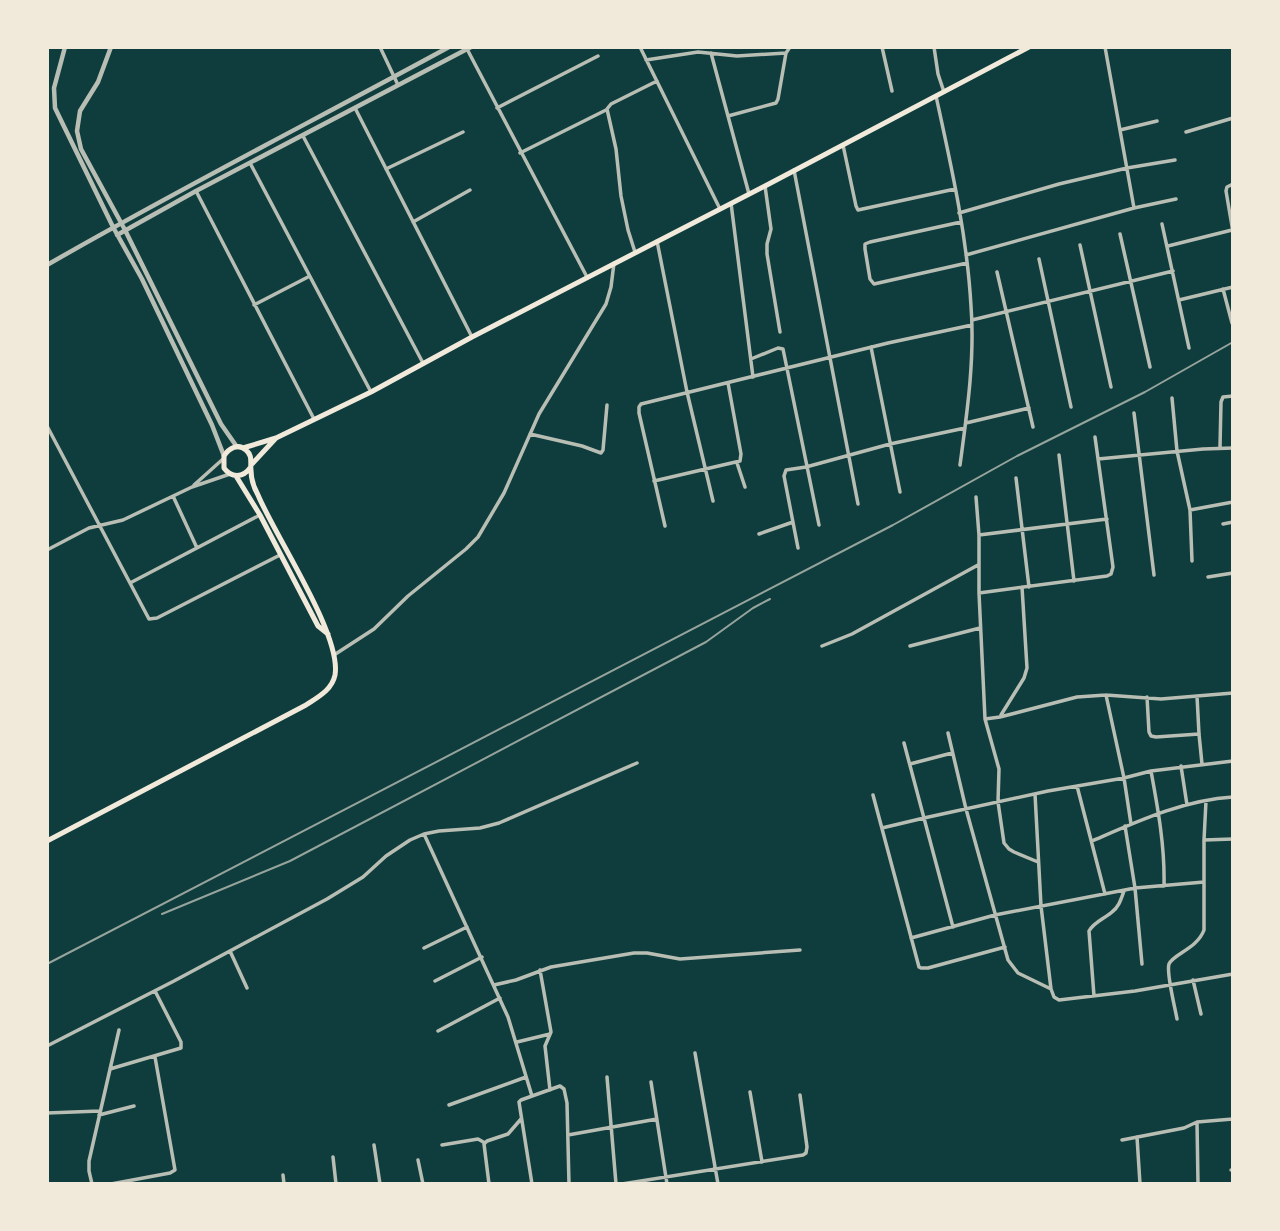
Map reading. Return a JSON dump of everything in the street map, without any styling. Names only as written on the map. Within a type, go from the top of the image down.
[{"type":"main road","points":[[328,634],[318,626],[260,515],[233,475],[224,468],[223,457],[232,448],[276,438],[314,420],[1029,47]]},
{"type":"main road","points":[[233,475],[247,472],[276,438]]},
{"type":"main road","points":[[47,841],[306,705],[330,687],[334,677],[334,654],[324,622],[256,493],[251,456],[240,447]]},
{"type":"street","points":[[65,47],[54,88],[55,108],[117,235],[142,279],[215,432],[223,457],[192,487]]},
{"type":"street","points":[[111,47],[98,82],[80,111],[77,131],[81,149],[121,222],[221,424],[240,447]]},
{"type":"street","points":[[380,47],[398,85]]},
{"type":"street","points":[[47,265],[121,222],[449,47]]},
{"type":"street","points":[[640,47],[720,209]]},
{"type":"street","points":[[728,116],[776,103],[786,53],[790,47]]},
{"type":"street","points":[[882,47],[892,91]]},
{"type":"street","points":[[934,47],[944,92]]},
{"type":"street","points":[[1105,47],[1134,208]]},
{"type":"street","points":[[117,235],[468,48],[520,153],[587,277]]},
{"type":"street","points":[[646,61],[698,52],[737,56],[786,53]]},
{"type":"street","points":[[711,53],[750,194]]},
{"type":"street","points":[[497,108],[598,56]]},
{"type":"street","points":[[520,153],[657,81]]},
{"type":"street","points":[[936,96],[961,222],[972,323],[969,399],[960,465]]},
{"type":"street","points":[[47,104],[55,108]]},
{"type":"street","points":[[355,108],[472,337]]},
{"type":"street","points":[[607,109],[614,137],[624,214],[635,252]]},
{"type":"street","points":[[1186,132],[1233,118]]},
{"type":"street","points":[[1120,130],[1157,121]]},
{"type":"street","points":[[386,169],[463,132]]},
{"type":"street","points":[[303,136],[423,363]]},
{"type":"street","points":[[843,145],[858,210],[955,189]]},
{"type":"street","points":[[959,213],[1059,184],[1175,160]]},
{"type":"street","points":[[250,163],[371,391]]},
{"type":"street","points":[[794,170],[858,504]]},
{"type":"street","points":[[1168,246],[1233,231],[1226,191],[1227,187],[1233,184]]},
{"type":"street","points":[[765,186],[771,229],[767,254],[780,332]]},
{"type":"street","points":[[413,222],[470,190]]},
{"type":"street","points":[[196,191],[314,420]]},
{"type":"street","points":[[966,255],[1134,208],[1176,199]]},
{"type":"street","points":[[731,203],[753,377]]},
{"type":"street","points":[[961,222],[870,242],[865,244],[865,249],[870,279],[874,284],[967,263]]},
{"type":"street","points":[[1162,224],[1189,348]]},
{"type":"street","points":[[1120,234],[1150,367]]},
{"type":"street","points":[[657,241],[687,392],[713,501]]},
{"type":"street","points":[[1080,245],[1111,387]]},
{"type":"street","points":[[1039,259],[1072,407]]},
{"type":"street","points":[[334,654],[374,629],[478,537],[504,493],[539,414],[606,304],[614,262]]},
{"type":"street","points":[[665,526],[639,407],[644,403],[972,323],[1048,300],[1173,271]]},
{"type":"street","points":[[997,272],[1033,427]]},
{"type":"street","points":[[254,305],[309,276]]},
{"type":"street","points":[[1179,300],[1233,287]]},
{"type":"street","points":[[1223,289],[1232,323]]},
{"type":"street","points":[[751,359],[781,347],[784,351],[819,525]]},
{"type":"street","points":[[871,348],[900,492]]},
{"type":"street","points":[[654,481],[740,461],[728,383]]},
{"type":"street","points":[[1220,448],[1221,402],[1223,397],[1233,396]]},
{"type":"street","points":[[1172,398],[1177,451],[1190,510],[1192,561]]},
{"type":"street","points":[[530,435],[582,446],[601,453],[607,405]]},
{"type":"street","points":[[798,548],[783,473],[787,470],[1029,408]]},
{"type":"street","points":[[1134,413],[1154,575]]},
{"type":"street","points":[[47,426],[149,619],[153,620],[281,554]]},
{"type":"street","points":[[979,593],[1111,574],[1107,519],[1095,437]]},
{"type":"street","points":[[1098,458],[1233,448]]},
{"type":"street","points":[[1059,454],[1074,581]]},
{"type":"street","points":[[737,463],[745,487]]},
{"type":"street","points":[[47,550],[100,525],[123,520],[192,487],[233,475]]},
{"type":"street","points":[[1016,478],[1029,587]]},
{"type":"street","points":[[173,496],[197,548]]},
{"type":"street","points":[[976,497],[985,719],[999,769],[998,803],[1006,846],[1038,862]]},
{"type":"street","points":[[1190,510],[1233,502]]},
{"type":"street","points":[[130,583],[260,515]]},
{"type":"street","points":[[979,535],[1107,519]]},
{"type":"street","points":[[759,534],[793,522]]},
{"type":"street","points":[[1223,524],[1233,522]]},
{"type":"street","points":[[822,646],[852,634],[979,564]]},
{"type":"street","points":[[1208,577],[1233,573]]},
{"type":"street","points":[[1000,717],[1024,678],[1027,668],[1022,587]]},
{"type":"street","points":[[911,646],[980,628]]},
{"type":"street","points":[[985,719],[1077,697],[1106,695],[1161,699],[1233,693]]},
{"type":"street","points":[[1106,695],[1131,824]]},
{"type":"street","points":[[1197,696],[1202,764]]},
{"type":"street","points":[[1147,697],[1151,736],[1199,734]]},
{"type":"street","points":[[948,733],[966,809],[1009,960],[1018,973],[1051,989]]},
{"type":"street","points":[[904,743],[953,928]]},
{"type":"street","points":[[910,764],[952,752]]},
{"type":"street","points":[[882,828],[1151,771],[1233,761]]},
{"type":"street","points":[[47,1046],[155,991],[353,883],[410,840],[424,834],[480,828],[499,823],[637,763]]},
{"type":"street","points":[[1181,766],[1187,805]]},
{"type":"street","points":[[1151,771],[1159,814],[1164,886]]},
{"type":"street","points":[[1077,786],[1105,894]]},
{"type":"street","points":[[1035,794],[1041,906],[1054,997],[1059,1000],[1135,991],[1233,974]]},
{"type":"street","points":[[873,795],[919,967],[924,969],[1005,947]]},
{"type":"street","points":[[1092,841],[1125,826],[1187,805],[1233,797]]},
{"type":"street","points":[[1177,1019],[1170,962],[1196,943],[1204,930],[1206,801]]},
{"type":"street","points":[[1125,826],[1135,888],[1142,964]]},
{"type":"street","points":[[424,834],[500,998],[517,1042],[531,1096]]},
{"type":"street","points":[[1204,840],[1233,839]]},
{"type":"street","points":[[911,938],[995,915],[1124,890],[1204,882]]},
{"type":"street","points":[[1094,996],[1089,931],[1093,924],[1114,911],[1124,890]]},
{"type":"street","points":[[424,948],[467,927]]},
{"type":"street","points":[[494,985],[540,971],[642,952],[680,959],[800,950]]},
{"type":"street","points":[[230,951],[247,988]]},
{"type":"street","points":[[435,981],[482,957]]},
{"type":"street","points":[[540,971],[550,1034],[545,1046],[550,1090]]},
{"type":"street","points":[[1193,980],[1201,1014]]},
{"type":"street","points":[[110,1069],[178,1050],[182,1046],[155,991]]},
{"type":"street","points":[[438,1031],[500,998]]},
{"type":"street","points":[[92,1184],[88,1166],[119,1030]]},
{"type":"street","points":[[517,1042],[550,1034]]},
{"type":"street","points":[[695,1053],[718,1184]]},
{"type":"street","points":[[111,1184],[175,1170],[155,1057]]},
{"type":"street","points":[[449,1105],[526,1077]]},
{"type":"street","points":[[607,1077],[616,1184]]},
{"type":"street","points":[[651,1082],[667,1184]]},
{"type":"street","points":[[531,1184],[519,1102],[561,1086],[567,1103],[569,1184]]},
{"type":"street","points":[[750,1091],[762,1162]]},
{"type":"street","points":[[622,1184],[806,1153],[800,1095]]},
{"type":"street","points":[[47,1114],[100,1113],[134,1106]]},
{"type":"street","points":[[485,1143],[508,1134],[521,1119]]},
{"type":"street","points":[[568,1135],[657,1119]]},
{"type":"street","points":[[1122,1140],[1184,1128],[1197,1122],[1233,1119]]},
{"type":"street","points":[[1197,1122],[1198,1184]]},
{"type":"street","points":[[1137,1137],[1140,1184]]},
{"type":"street","points":[[442,1145],[478,1139],[485,1143]]},
{"type":"street","points":[[485,1143],[483,1146],[489,1184]]},
{"type":"street","points":[[374,1145],[380,1184]]},
{"type":"street","points":[[332,1157],[336,1184]]},
{"type":"street","points":[[418,1160],[423,1184]]},
{"type":"street","points":[[283,1174],[284,1184]]},
{"type":"railway","points":[[47,964],[893,525],[1017,456],[1145,392],[1233,342]]},
{"type":"railway","points":[[162,914],[290,861],[706,642],[770,599]]}]
